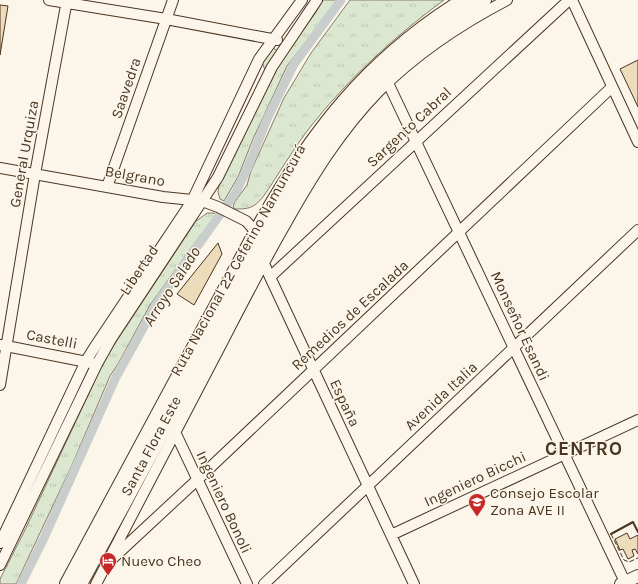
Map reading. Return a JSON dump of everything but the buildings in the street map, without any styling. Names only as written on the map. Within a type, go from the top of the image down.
[{"type":"highway","name":"Ruta Nacional 22 Ceferino Namuncurá","points":[[67,584],[256,232],[297,162],[320,129],[347,97],[374,69],[405,41],[464,0]]},
{"type":"highway","name":"Ruta Nacional 22 Ceferino Namuncurá","points":[[80,584],[261,249],[311,161],[354,104],[386,72],[412,48],[484,0]]},
{"type":"main road","points":[[623,583],[638,576]]},
{"type":"street","points":[[49,0],[66,1],[166,19],[287,43]]},
{"type":"street","name":"Saavedra","points":[[107,187],[173,0]]},
{"type":"street","name":"Libertad","points":[[0,565],[10,522],[111,339],[189,223],[197,201],[259,59],[302,0]]},
{"type":"street","name":"Libertad","points":[[0,543],[86,361],[197,201],[218,177],[272,67],[317,0]]},
{"type":"street","name":"Santa Flora Este","points":[[96,584],[263,263],[303,193],[329,152],[348,126],[388,83],[422,54],[443,39],[507,0]]},
{"type":"street","points":[[570,0],[638,142]]},
{"type":"street","name":"Sargento Cabral","points":[[270,277],[570,0]]},
{"type":"street","name":"General Urquiza","points":[[0,385],[3,346],[66,1]]},
{"type":"street","name":"Monseñor Esandi","points":[[388,83],[564,454],[623,583]]},
{"type":"street","name":"Remedios de Escalada","points":[[107,563],[314,370],[612,87]]},
{"type":"street","name":"Belgrano","points":[[0,168],[163,197],[197,201],[218,206],[246,221],[256,232]]},
{"type":"street","name":"Avenida Italia","points":[[264,584],[638,230]]},
{"type":"street","name":"España","points":[[256,232],[260,239],[263,263],[414,584]]},
{"type":"street","name":"Castelli","points":[[3,346],[97,364]]},
{"type":"street","name":"Ingeniero Bicchi","points":[[391,535],[638,420]]},
{"type":"street","name":"Ingeniero Bonoli","points":[[175,432],[247,584]]},
{"type":"green space","points":[[323,0],[338,0],[287,66],[253,139],[238,177],[224,201],[220,199],[218,192],[219,185],[276,69]]},
{"type":"green space","points":[[350,0],[444,0],[373,58],[341,91],[304,135],[263,197],[256,204],[250,208],[233,209],[234,203],[247,185],[251,171],[284,98],[311,53]]},
{"type":"green space","points":[[273,48],[278,51],[265,70],[262,62]]},
{"type":"green space","points":[[207,213],[214,213],[219,216],[202,233],[150,305],[110,376],[72,465],[16,584],[0,584],[0,579],[24,532],[106,357],[195,222]]},
{"type":"waterway","name":"Arroyo Salado","points":[[21,584],[44,538],[116,377],[157,303],[236,192],[248,167],[267,119],[294,64],[341,0]]},
{"type":"fence","points":[[611,534],[624,560],[629,562],[638,558]]},
{"type":"wall","points":[[611,534],[633,522],[638,532]]},
{"type":"place","name":"Consejo Escolar Zona AVE II","points":[[477,517]]},
{"type":"place","name":"Nuevo Cheo","points":[[108,576]]},
{"type":"district","name":"CENTRO","points":[[584,448]]}]
